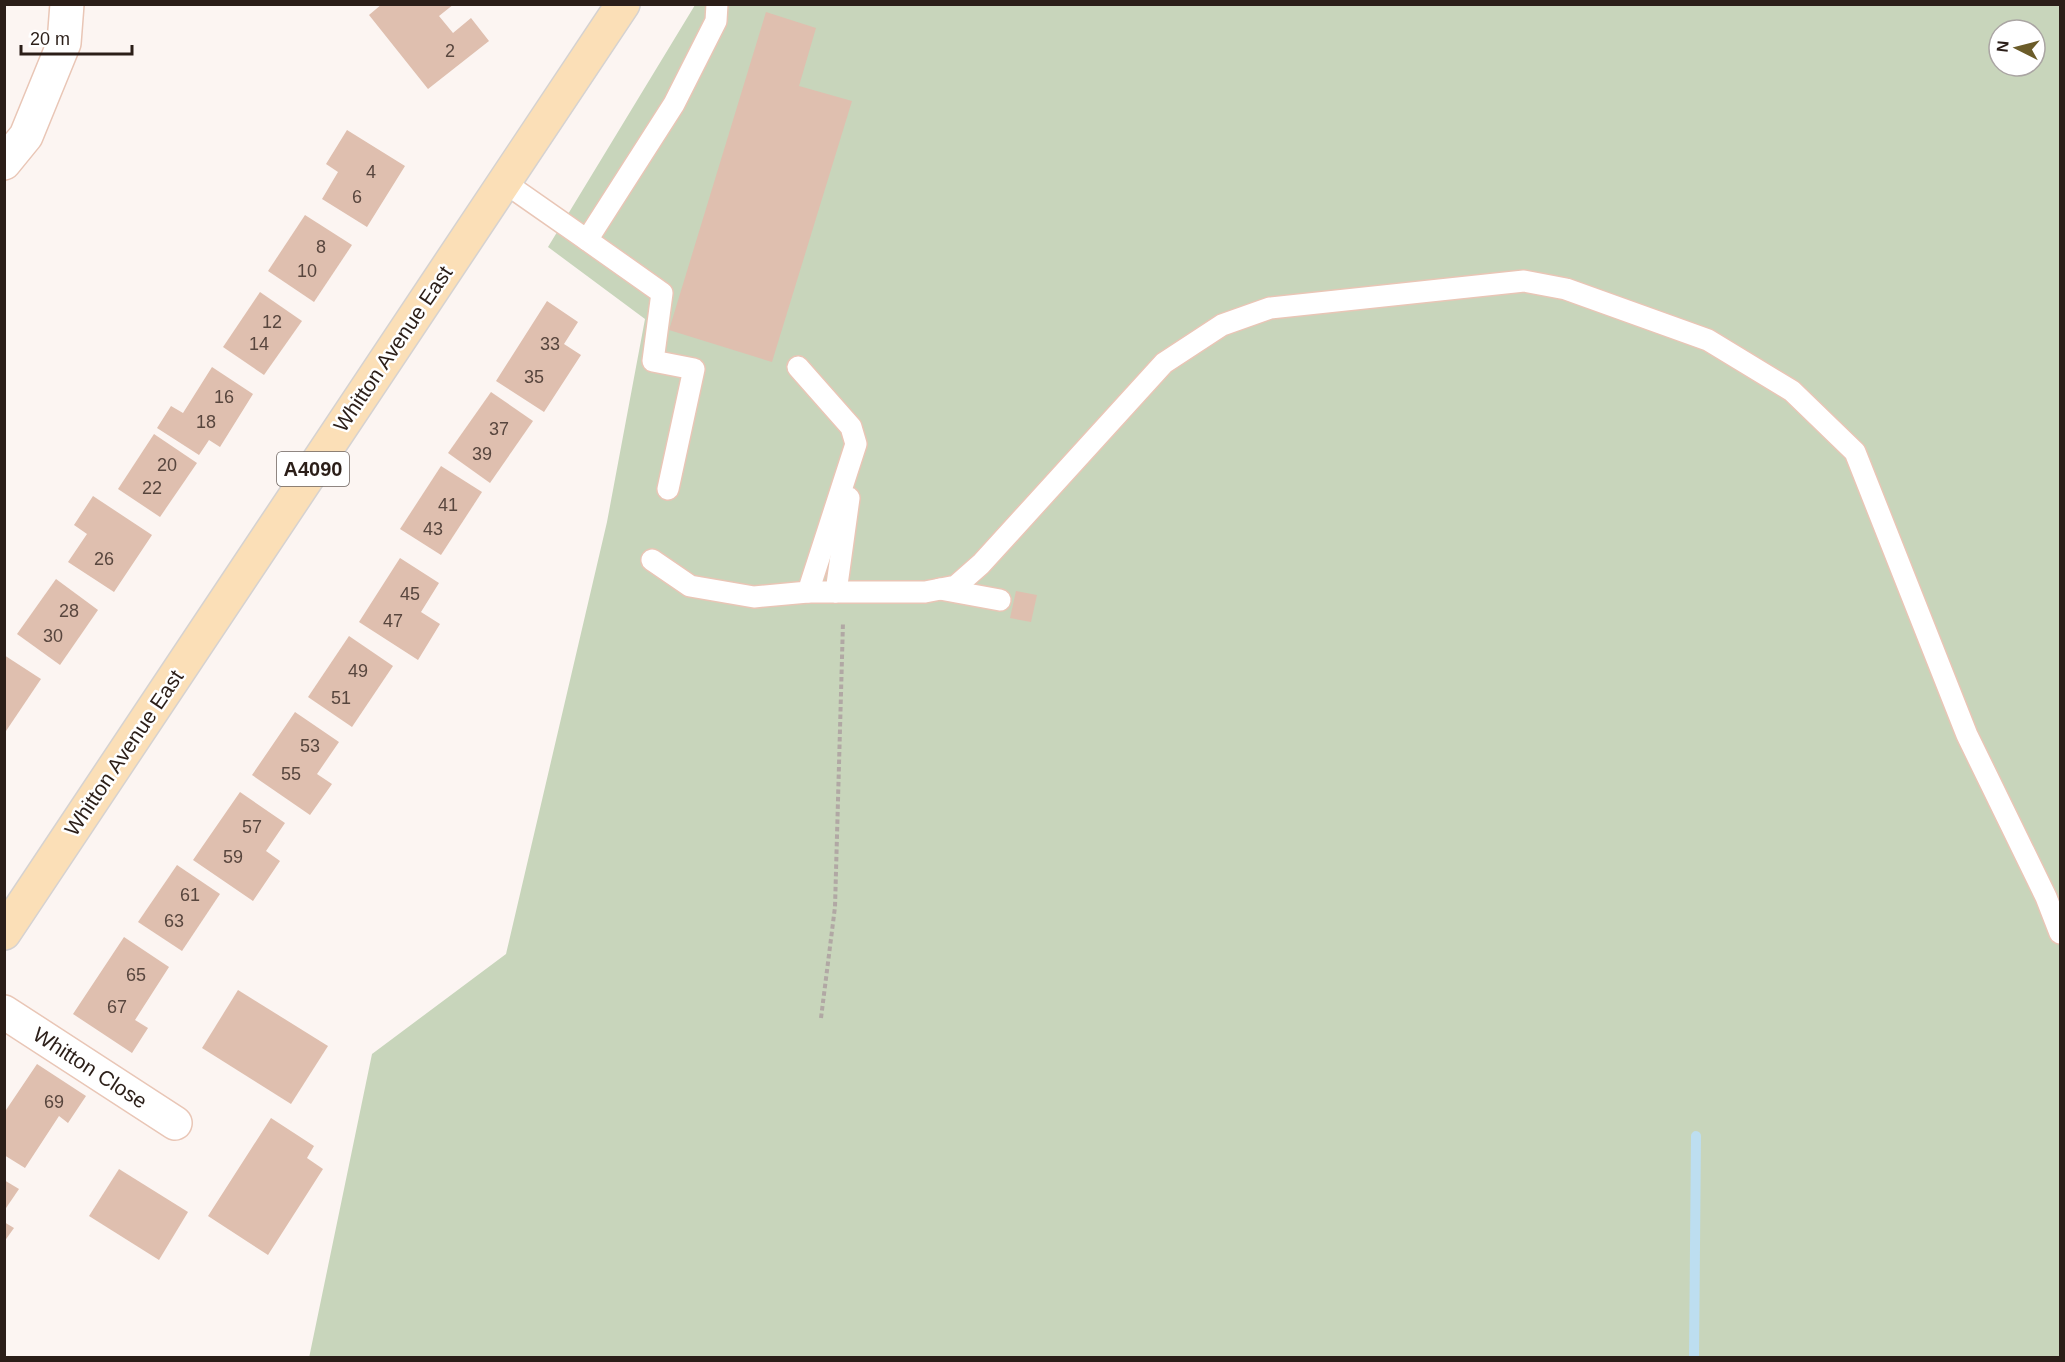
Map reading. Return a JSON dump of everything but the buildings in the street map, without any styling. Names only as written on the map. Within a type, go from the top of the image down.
[{"type":"main road","name":"Whitton Avenue East","points":[[4,933],[623,4]]},
{"type":"street","points":[[4,163],[26,136],[64,43],[67,4]]},
{"type":"street","name":"Whitton Close","points":[[4,1012],[175,1123]]},
{"type":"lane","points":[[587,240],[674,104],[717,13]]},
{"type":"lane","points":[[504,182],[662,293],[653,362],[694,369],[668,489]]},
{"type":"lane","points":[[652,560],[690,586],[753,597],[808,592],[925,592],[956,586],[981,564],[1164,363],[1222,325],[1270,308],[1524,281],[1566,290],[1708,340],[1792,391],[1855,452],[1966,735],[2046,897],[2061,933]]},
{"type":"lane","points":[[798,367],[851,427],[856,444],[836,592]]},
{"type":"lane","points":[[808,592],[856,444]]},
{"type":"lane","points":[[939,589],[1000,600]]},
{"type":"path","points":[[821,1018],[835,907],[843,612]]},
{"type":"green space","points":[[695,5],[2060,5],[2060,1357],[309,1358],[372,1054],[506,954],[607,522],[645,319],[548,247]]},
{"type":"waterway","points":[[1694,1358],[1696,1136]]}]
